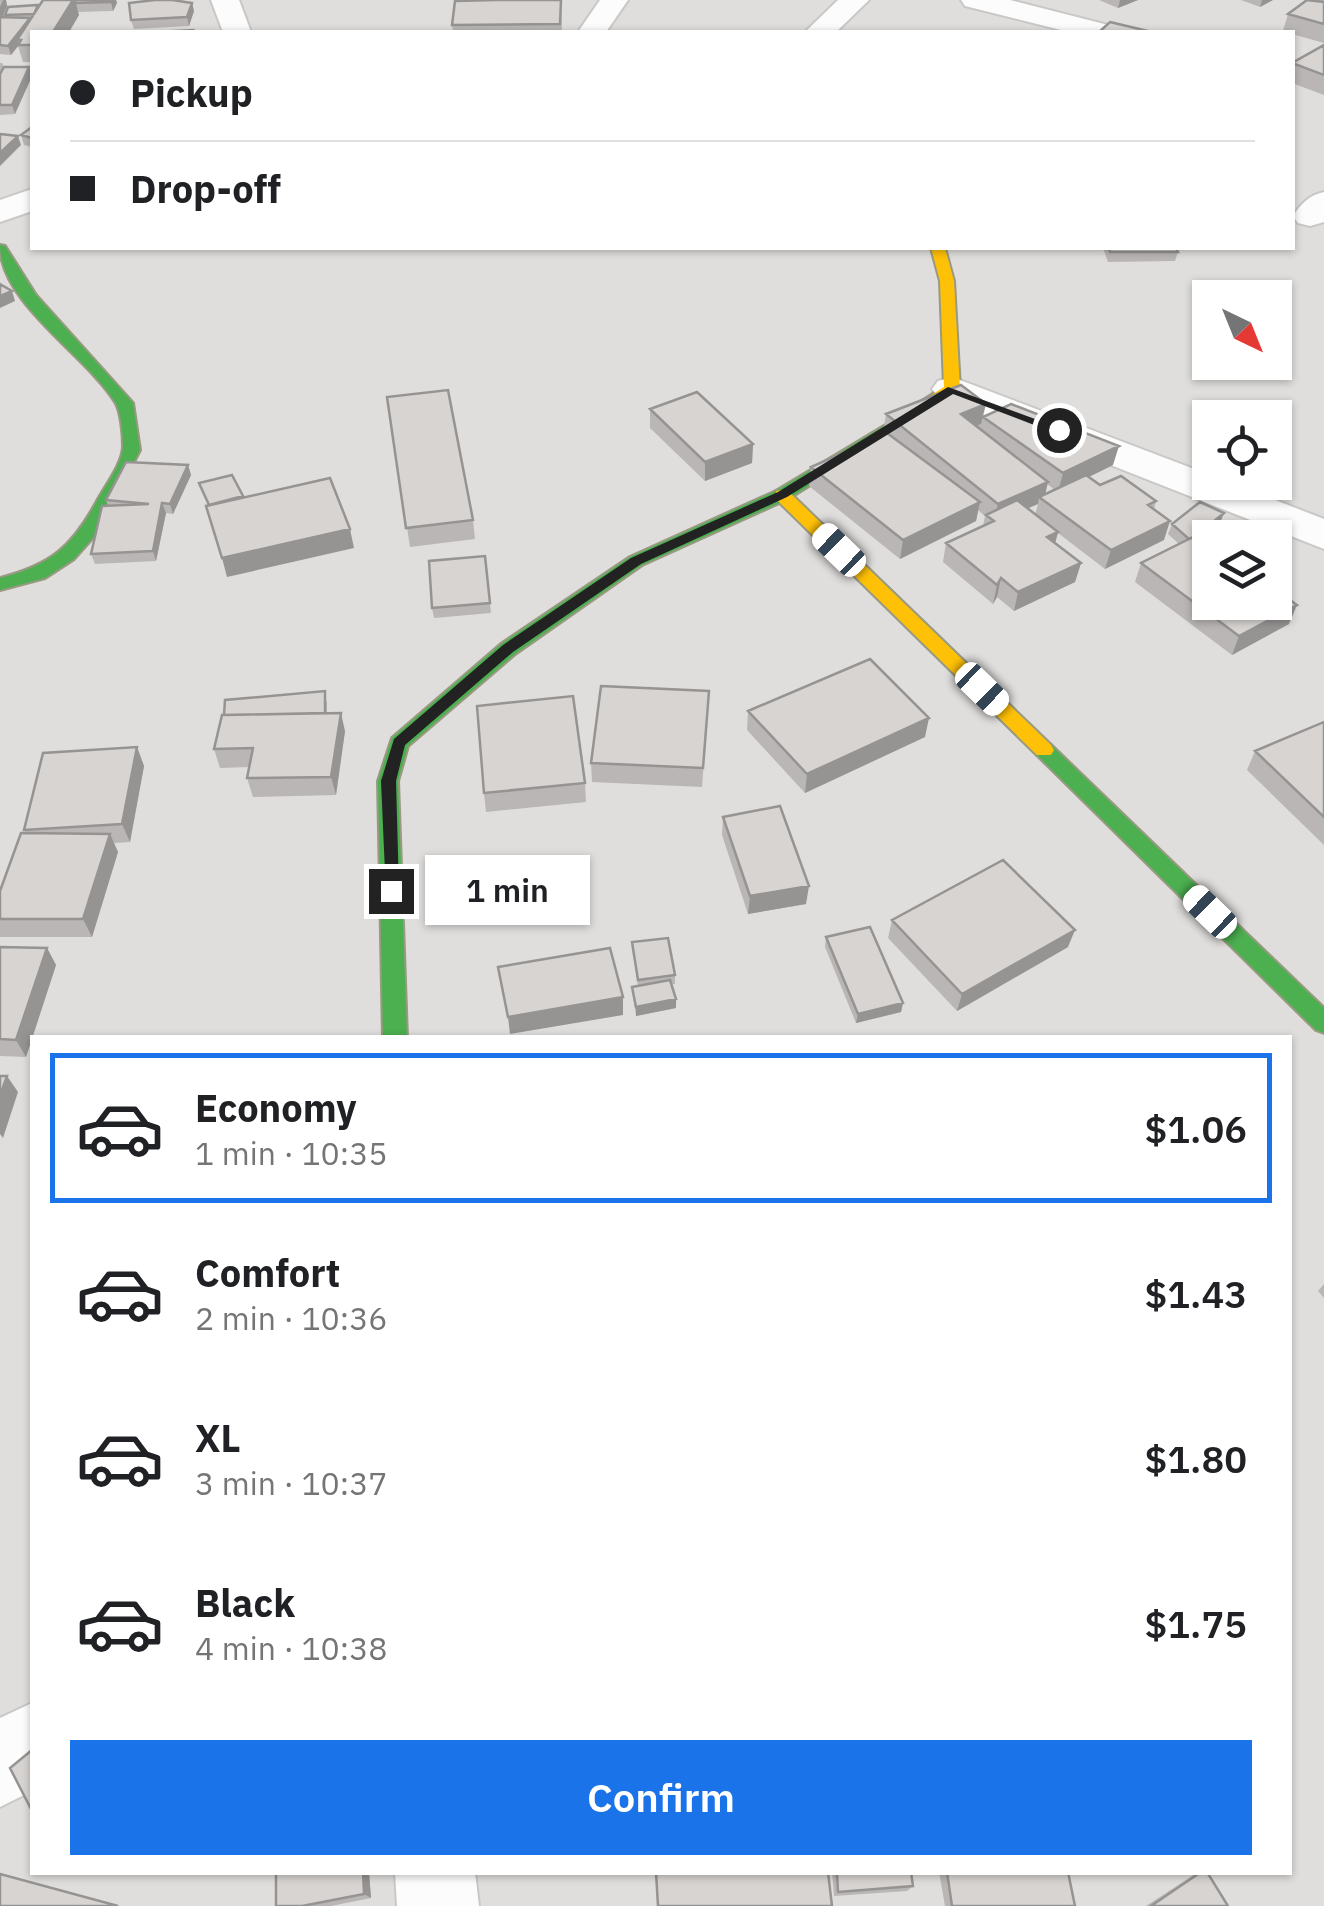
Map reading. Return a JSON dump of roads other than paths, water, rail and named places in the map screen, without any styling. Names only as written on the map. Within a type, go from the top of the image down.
[{"type":"street","points":[[226,0],[224,6],[236,30]]},
{"type":"street","points":[[593,30],[614,0]]},
{"type":"street","points":[[821,30],[856,0]]},
{"type":"street","points":[[975,0],[1094,30]]},
{"type":"street","points":[[0,212],[30,200]]},
{"type":"street","points":[[0,249],[30,297],[125,402],[132,450],[89,532],[68,555],[38,574],[0,584]]},
{"type":"street","points":[[939,250],[947,281],[952,389]]},
{"type":"street","points":[[395,1035],[388,781],[399,743],[508,649],[636,561],[782,494],[952,389]]},
{"type":"street","points":[[952,389],[1319,520]]},
{"type":"street","points":[[782,494],[1324,1023]]},
{"type":"street","points":[[0,1768],[30,1743]]},
{"type":"street","points":[[435,1875],[438,1906]]}]
